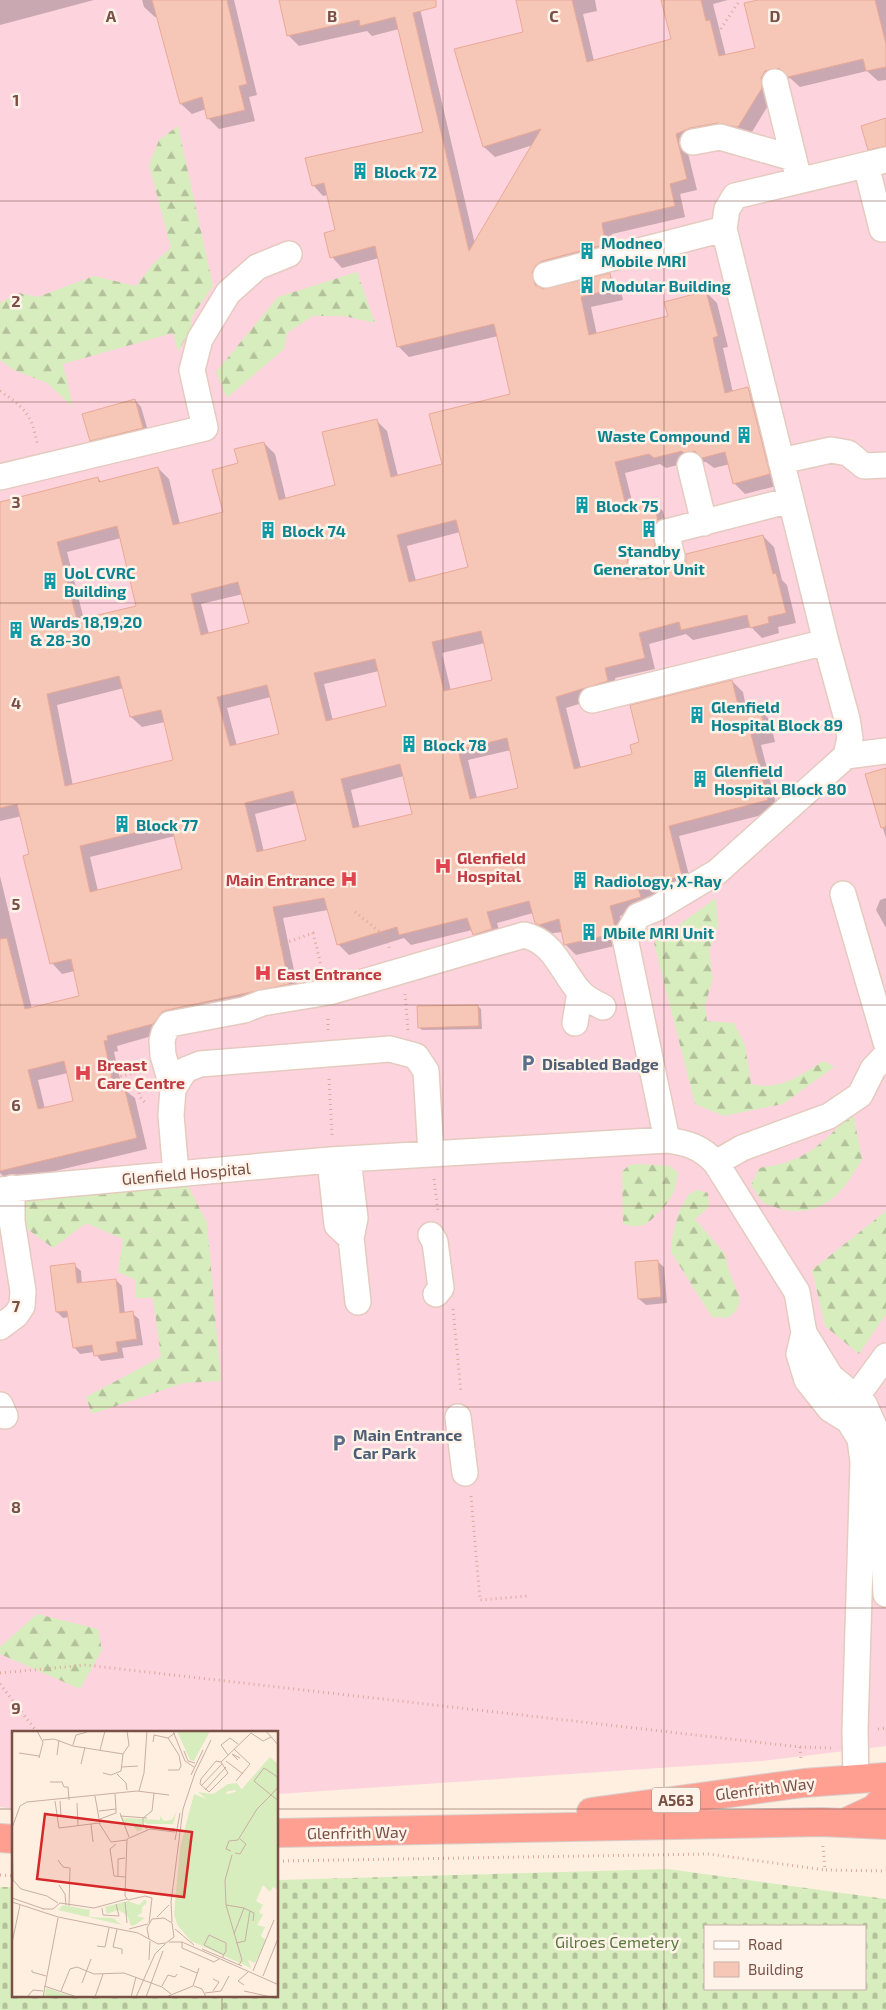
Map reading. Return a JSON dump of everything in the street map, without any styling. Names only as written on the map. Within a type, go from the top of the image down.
[{"type":"highway","name":"Glenfrith Way","points":[[466,1830],[788,1784],[886,1777]]},
{"type":"highway","name":"A563","points":[[846,1822],[874,1809],[886,1797],[873,1791],[856,1778]]},
{"type":"highway","name":"Glenfrith Way","points":[[279,1834],[846,1822],[886,1825]]},
{"type":"street","points":[[775,82],[796,170]]},
{"type":"street","points":[[693,142],[720,137],[796,170]]},
{"type":"street","points":[[846,756],[850,738],[847,719],[826,642],[724,229],[727,209],[736,196],[796,170],[876,163],[882,229],[886,228]]},
{"type":"street","points":[[546,275],[724,229]]},
{"type":"street","points":[[0,477],[204,428],[192,370],[200,340],[228,293],[256,267],[289,254]]},
{"type":"street","points":[[781,461],[831,450],[848,454],[864,466],[886,465]]},
{"type":"street","points":[[690,465],[704,523]]},
{"type":"street","points":[[641,565],[672,557],[666,532],[791,500]]},
{"type":"street","points":[[592,700],[826,642]]},
{"type":"street","points":[[667,1140],[626,938],[638,916],[665,903],[717,872],[846,756],[886,751]]},
{"type":"street","points":[[843,894],[886,1042]]},
{"type":"street","points":[[176,1174],[171,1115],[173,1089],[163,1055],[162,1041],[164,1033],[170,1024],[244,1010],[262,1003],[329,992],[524,935],[536,938],[554,953],[580,992],[603,1007]]},
{"type":"street","points":[[575,1023],[580,992]]},
{"type":"street","points":[[173,1089],[185,1070],[200,1064],[390,1049],[416,1056],[426,1071],[431,1153]]},
{"type":"street","points":[[716,1163],[742,1148],[830,1116],[860,1095],[873,1070],[886,1055]]},
{"type":"street","name":"Glenfield Hospital","points":[[6,1189],[431,1153],[667,1140],[688,1143],[705,1152],[716,1163],[797,1292],[804,1333]]},
{"type":"street","points":[[339,1160],[338,1225],[351,1238],[358,1302]]},
{"type":"street","points":[[0,1327],[16,1315],[22,1306],[23,1291],[9,1254],[12,1221],[6,1189]]},
{"type":"street","points":[[431,1236],[435,1242],[441,1288],[436,1294]]},
{"type":"street","points":[[804,1333],[831,1377],[864,1404],[878,1436],[886,1594]]},
{"type":"street","points":[[804,1333],[799,1354],[807,1380],[830,1409],[849,1421],[860,1439],[863,1462],[855,1730],[856,1778]]},
{"type":"street","points":[[856,1396],[886,1356]]},
{"type":"street","points":[[458,1417],[465,1473]]},
{"type":"path","points":[[718,34],[740,0]]},
{"type":"path","points":[[677,185],[689,238]]},
{"type":"path","points":[[0,391],[20,404],[26,412],[34,428],[38,447]]},
{"type":"path","points":[[106,1080],[135,1073],[140,1097],[150,1108]]},
{"type":"path","points":[[0,1673],[86,1665],[800,1747]]},
{"type":"path","points":[[0,1684],[36,1731]]},
{"type":"path","points":[[279,1862],[708,1854],[824,1870]]},
{"type":"shaded area","name":"Glenfield Hospital","points":[[0,0],[886,0],[886,1746],[762,1761],[279,1794],[279,1731],[12,1731],[12,1809],[0,1807]]},
{"type":"green space","points":[[178,126],[213,286],[193,315],[190,330],[178,352],[173,333],[63,364],[73,407],[47,383],[14,370],[0,360],[0,303],[19,293],[38,297],[94,276],[136,286],[154,263],[171,248],[149,165],[159,140]]},
{"type":"green space","points":[[357,272],[375,323],[344,316],[313,316],[287,333],[284,349],[227,398],[216,372],[278,297]]},
{"type":"green space","points":[[716,898],[718,926],[709,951],[713,979],[705,1005],[707,1021],[734,1023],[745,1045],[751,1084],[761,1086],[780,1084],[798,1077],[824,1061],[834,1067],[783,1104],[724,1116],[695,1104],[654,943]]},
{"type":"green space","points":[[853,1113],[862,1159],[850,1179],[836,1196],[817,1208],[806,1210],[786,1210],[763,1203],[751,1185],[759,1168],[789,1161],[801,1156],[821,1143]]},
{"type":"green space","points":[[629,1165],[670,1166],[678,1173],[673,1194],[668,1202],[644,1225],[630,1226],[623,1224],[622,1172]]},
{"type":"green space","points":[[188,1186],[207,1223],[221,1381],[184,1383],[92,1414],[86,1397],[161,1357],[153,1298],[136,1298],[136,1280],[118,1272],[123,1239],[86,1223],[53,1248],[22,1225],[26,1198]]},
{"type":"green space","points":[[697,1190],[708,1193],[709,1207],[695,1219],[725,1254],[730,1274],[740,1298],[737,1310],[728,1318],[712,1317],[671,1252],[673,1233],[679,1212],[688,1195]]},
{"type":"green space","points":[[886,1211],[886,1314],[859,1354],[825,1326],[812,1270]]},
{"type":"green space","points":[[37,1614],[98,1629],[102,1650],[80,1689],[0,1654],[0,1647]]},
{"type":"green space","name":"Gilroes Cemetery","points":[[668,1869],[886,1899],[886,2010],[0,2010],[0,1887],[12,1887],[12,1998],[279,1998],[279,1880]]},
{"type":"building","points":[[152,0],[227,0],[247,84],[239,86],[245,110],[207,119],[202,97],[180,104]]},
{"type":"building","points":[[279,0],[436,0],[436,7],[413,13],[469,251],[541,129],[483,147],[454,49],[523,32],[516,0],[572,0],[587,62],[671,39],[661,0],[701,0],[706,21],[710,20],[719,56],[755,48],[744,3],[758,0],[875,0],[886,44],[886,67],[866,71],[863,59],[788,77],[779,68],[765,71],[761,78],[762,88],[738,127],[717,123],[690,128],[676,134],[687,179],[670,184],[675,206],[602,223],[604,236],[601,237],[603,245],[542,261],[536,265],[532,272],[535,285],[543,289],[610,273],[613,289],[581,297],[589,335],[668,316],[664,302],[706,291],[718,336],[713,338],[725,393],[748,387],[770,474],[733,484],[725,452],[702,458],[695,451],[683,453],[682,451],[654,458],[649,454],[615,462],[626,506],[653,499],[658,521],[652,528],[655,547],[631,554],[627,561],[627,568],[631,575],[638,579],[645,579],[682,568],[686,561],[686,554],[763,535],[773,574],[776,573],[786,613],[768,617],[769,623],[750,628],[747,615],[681,630],[679,622],[639,633],[645,658],[605,668],[608,681],[556,697],[574,769],[632,754],[630,745],[639,742],[630,705],[732,680],[740,713],[760,708],[765,731],[751,734],[768,800],[669,826],[682,876],[638,888],[641,897],[610,906],[615,927],[612,934],[564,945],[559,919],[539,925],[535,923],[529,901],[487,912],[492,929],[473,935],[467,918],[399,935],[397,927],[337,945],[324,898],[273,907],[289,984],[167,1010],[162,1012],[153,1024],[107,1036],[108,1040],[104,1041],[114,1088],[124,1086],[137,1138],[0,1171],[0,939],[7,938],[25,1009],[79,996],[71,959],[50,964],[23,856],[29,854],[17,804],[0,808],[0,502],[98,477],[99,482],[158,467],[173,525],[223,512],[212,470],[238,463],[234,449],[264,442],[279,500],[335,485],[322,432],[377,419],[391,477],[442,464],[429,414],[510,394],[494,324],[397,347],[375,246],[330,258],[324,233],[335,230],[324,183],[312,186],[305,158],[423,132],[395,17],[360,26],[359,20],[287,36]],"holes":[[[456,520],[468,567],[409,582],[397,535]],[[117,526],[136,606],[77,620],[57,542]],[[238,582],[249,623],[201,635],[191,594]],[[481,631],[492,680],[444,691],[432,642]],[[375,659],[386,706],[326,721],[314,673]],[[119,676],[130,717],[161,710],[173,760],[65,786],[47,694]],[[267,685],[279,734],[230,746],[217,697]],[[507,738],[518,788],[470,799],[458,750]],[[400,764],[412,814],[353,828],[341,779]],[[293,791],[306,840],[257,852],[245,803]],[[171,824],[182,869],[90,892],[80,846]],[[64,1061],[73,1101],[38,1109],[28,1070]]]},
{"type":"building","points":[[886,118],[886,146],[868,150],[861,126]]},
{"type":"building","points":[[135,399],[143,428],[90,441],[82,414]]},
{"type":"building","points":[[886,768],[886,827],[881,828],[865,774]]},
{"type":"building","points":[[478,1005],[479,1026],[418,1028],[417,1006]]},
{"type":"building","points":[[658,1260],[661,1297],[638,1299],[635,1262]]},
{"type":"building","points":[[75,1263],[77,1283],[116,1279],[120,1313],[133,1311],[137,1339],[116,1342],[118,1352],[94,1356],[92,1345],[73,1348],[67,1311],[56,1312],[50,1266]]},
{"type":"place","name":"Block 72","points":[[360,171]]},
{"type":"place","name":"Modneo Mobile MRI","points":[[587,251]]},
{"type":"place","name":"Modular Building","points":[[587,285]]},
{"type":"place","name":"Waste Compound","points":[[744,435]]},
{"type":"place","name":"Block 75","points":[[582,505]]},
{"type":"place","name":"Standby Generator Unit","points":[[649,529]]},
{"type":"place","name":"Block 74","points":[[268,530]]},
{"type":"place","name":"UoL CVRC Building","points":[[50,581]]},
{"type":"place","name":"Wards 18,19,20 & 28-30","points":[[16,630]]},
{"type":"place","name":"Glenfield Hospital Block 89","points":[[697,715]]},
{"type":"place","name":"Block 78","points":[[409,744]]},
{"type":"place","name":"Glenfield Hospital Block 80","points":[[700,779]]},
{"type":"place","name":"Block 77","points":[[122,824]]},
{"type":"place","name":"Glenfield Hospital","points":[[443,866]]},
{"type":"place","name":"Main Entrance","points":[[349,879]]},
{"type":"place","name":"Radiology, X-Ray","points":[[580,880]]},
{"type":"place","name":"Mbile MRI Unit","points":[[589,932]]},
{"type":"place","name":"East Entrance","points":[[263,973]]},
{"type":"place","name":"Disabled Badge","points":[[528,1063]]},
{"type":"place","name":"Breast Care Centre","points":[[83,1073]]},
{"type":"place","name":"Main Entrance Car Park","points":[[339,1443]]}]
